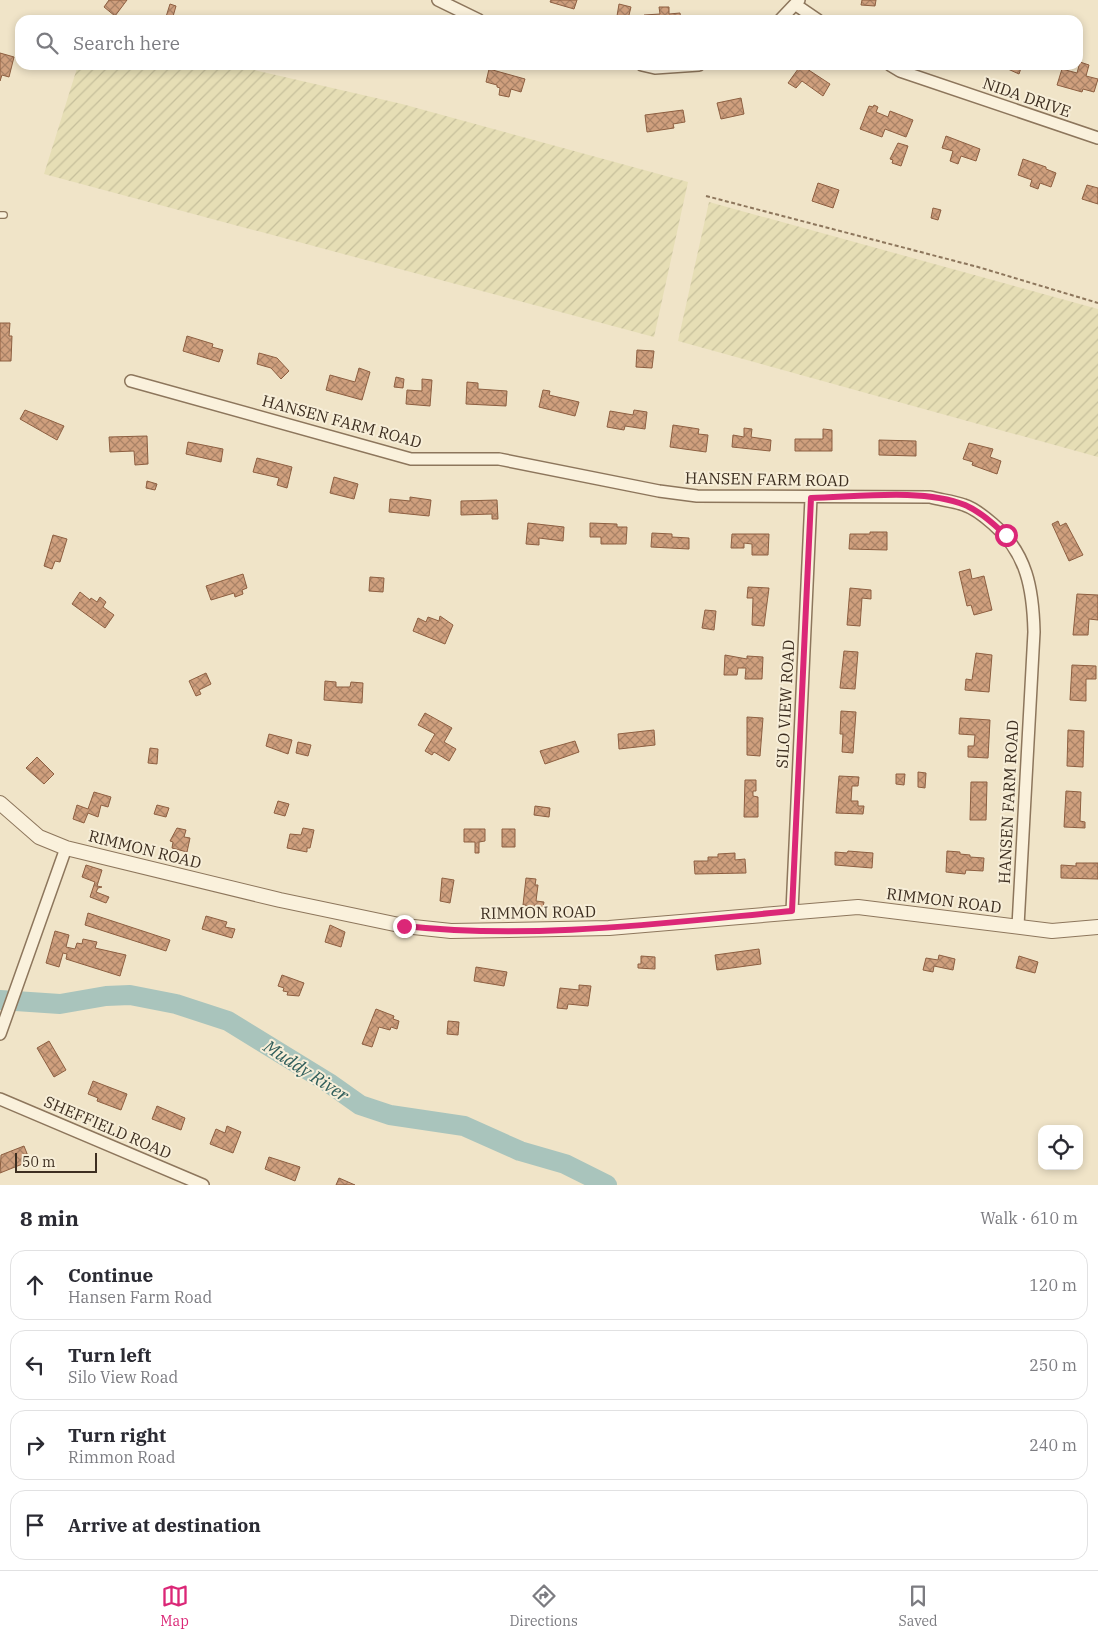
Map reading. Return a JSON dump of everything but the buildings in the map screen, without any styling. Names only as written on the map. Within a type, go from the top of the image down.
[{"type":"street","points":[[438,0],[469,15]]},
{"type":"street","points":[[785,15],[797,2],[812,15]]},
{"type":"street","name":"NIDA DRIVE","points":[[898,70],[1098,138]]},
{"type":"street","name":"HANSEN FARM ROAD","points":[[131,381],[411,459],[499,459],[659,492],[697,496],[811,498],[930,497],[965,505],[985,517],[1006,535],[1022,557],[1030,582],[1034,632],[1018,926]]},
{"type":"street","name":"SILO VIEW ROAD","points":[[792,911],[811,498]]},
{"type":"street","name":"RIMMON ROAD","points":[[0,804],[39,837],[66,848],[280,900],[404,926],[451,931],[609,928],[792,911],[858,907],[1052,931],[1098,927]]},
{"type":"street","points":[[0,1034],[66,848]]},
{"type":"street","name":"SHEFFIELD ROAD","points":[[0,1099],[203,1185]]},
{"type":"path","points":[[706,196],[978,267],[1098,303]]},
{"type":"shaded area","points":[[76,70],[254,70],[402,104],[688,182],[654,337],[44,174]]},
{"type":"shaded area","points":[[709,202],[1098,309],[1098,457],[678,341]]},
{"type":"waterway","name":"Muddy River","points":[[0,1000],[60,1004],[106,996],[130,995],[176,1004],[228,1021],[329,1083],[360,1105],[390,1115],[464,1126],[520,1151],[565,1164],[607,1185]]},
{"type":"route","points":[[404,926],[451,931],[516,932],[609,928],[792,911],[811,498],[930,497],[965,505],[985,517],[1006,535]]}]
